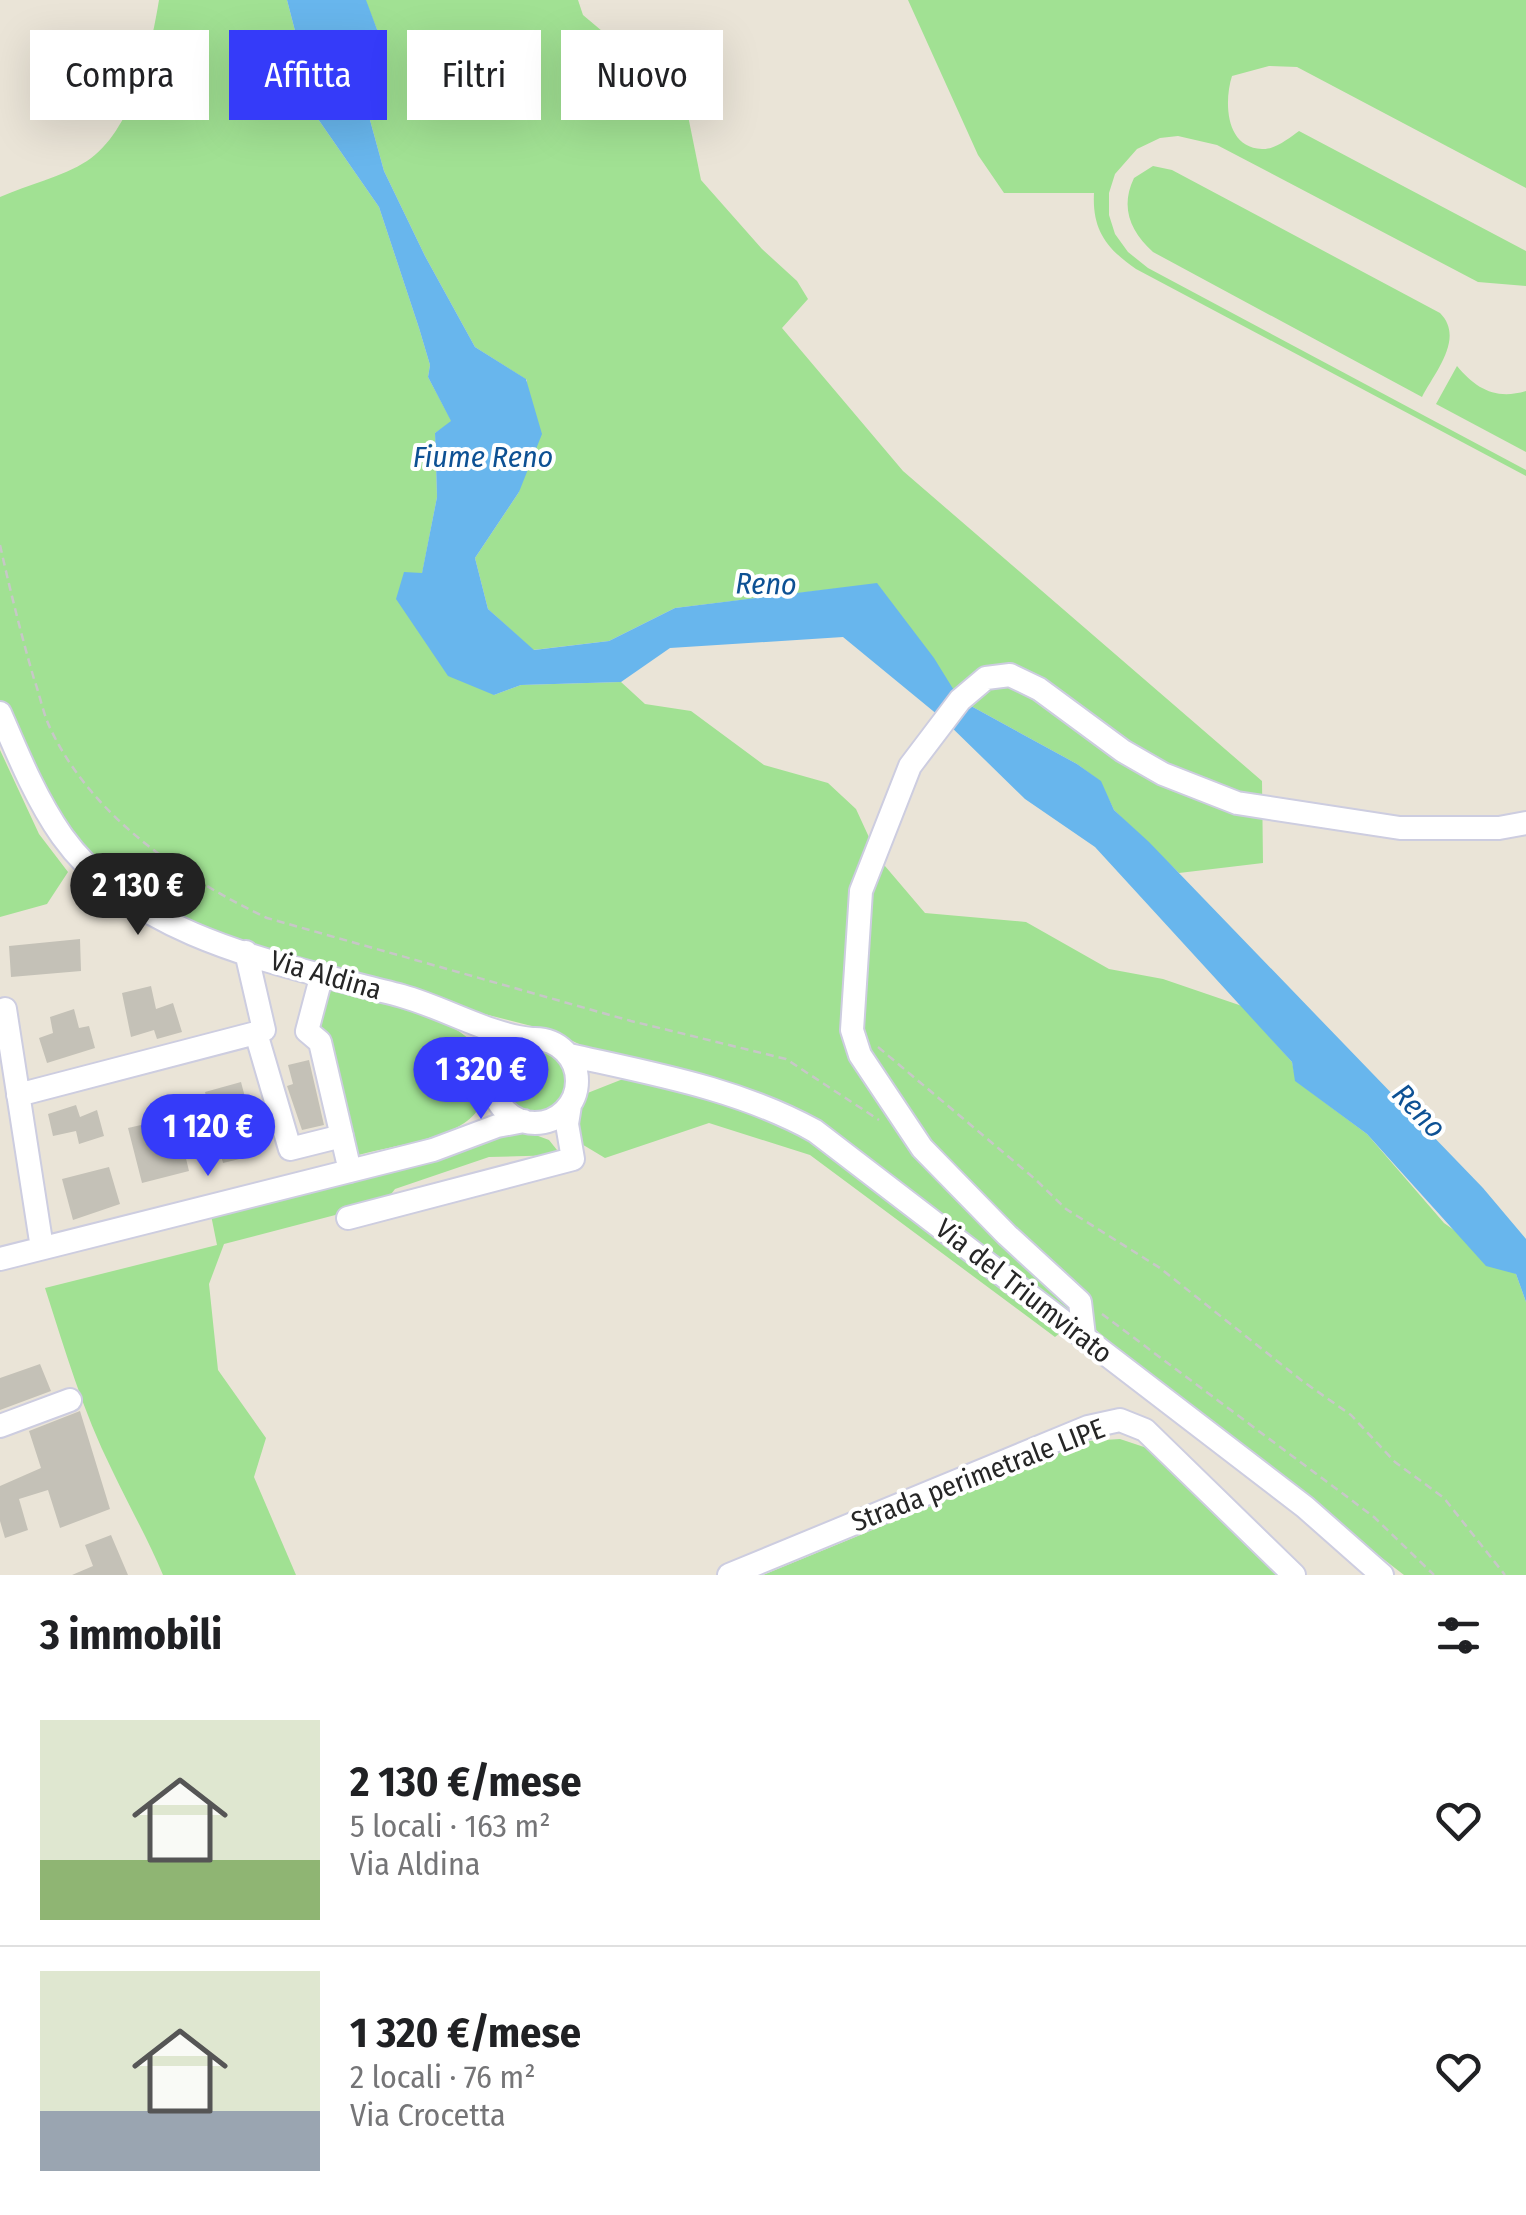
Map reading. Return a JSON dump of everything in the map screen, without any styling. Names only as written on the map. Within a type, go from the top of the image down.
[{"type":"street","points":[[1084,1336],[1080,1302],[922,1148],[860,1055],[852,1030],[861,891],[910,766],[960,700],[986,678],[1010,675],[1039,688],[1110,742],[1163,774],[1237,803],[1400,828],[1499,828],[1526,824]]},
{"type":"street","name":"Via Aldina","points":[[0,713],[50,818],[70,846],[98,876],[145,912],[186,932],[246,952],[441,1008],[511,1036],[532,1038]]},
{"type":"street","points":[[246,952],[258,1024],[290,1149],[342,1136]]},
{"type":"street","points":[[307,1031],[322,974]]},
{"type":"street","name":"Via Aldina","points":[[407,998],[468,1028],[478,1039],[494,1075]]},
{"type":"street","points":[[5,1009],[42,1248]]},
{"type":"street","points":[[18,1095],[258,1024],[307,1031],[320,1042],[350,1170]]},
{"type":"street","points":[[466,1137],[488,1110],[494,1075],[508,1048],[532,1038],[553,1042],[569,1056],[577,1075],[567,1124],[573,1159]]},
{"type":"street","name":"Via del Triumvirato","points":[[569,1056],[748,1100],[816,1132],[1305,1507],[1382,1575]]},
{"type":"street","points":[[0,1259],[433,1150],[497,1126],[550,1120],[597,1080],[632,1070]]},
{"type":"street","points":[[494,1075],[494,1092],[505,1110],[531,1122],[573,1159]]},
{"type":"street","points":[[348,1218],[573,1159]]},
{"type":"street","points":[[0,1426],[70,1400]]},
{"type":"street","name":"Strada perimetrale LIPE","points":[[729,1575],[1088,1427],[1120,1420],[1145,1430],[1294,1575]]},
{"type":"path","points":[[0,545],[16,621],[50,728],[78,776],[131,833],[219,895],[266,918],[631,1022],[786,1059],[892,1128]]},
{"type":"path","points":[[852,1030],[881,1048],[1035,1178],[1066,1210],[1160,1268],[1300,1380],[1351,1415],[1396,1462],[1444,1498],[1505,1575]]},
{"type":"path","points":[[1080,1302],[1168,1362],[1205,1394],[1374,1517],[1434,1575]]},
{"type":"green space","points":[[159,0],[287,0],[295,30],[229,30],[229,120],[319,120],[379,207],[430,365],[428,377],[452,422],[435,433],[437,497],[422,574],[494,695],[521,685],[621,682],[645,704],[691,711],[764,765],[828,783],[856,809],[879,859],[925,913],[1026,922],[1109,969],[1163,979],[1242,1006],[1292,1062],[1296,1081],[1367,1134],[1444,1223],[1516,1274],[1526,1302],[1526,1575],[1404,1575],[1163,1389],[1095,1329],[1059,1308],[845,1143],[596,1052],[551,1031],[367,984],[132,912],[77,858],[0,722],[0,197],[87,161],[103,148],[122,120],[209,120],[209,30],[153,30]]},
{"type":"green space","points":[[365,0],[578,0],[583,15],[601,30],[561,30],[561,120],[689,120],[701,180],[762,249],[797,281],[808,299],[782,328],[903,471],[1262,781],[1263,863],[1179,873],[1114,810],[1100,781],[1077,764],[960,700],[876,584],[675,608],[609,641],[533,650],[488,609],[475,558],[519,492],[527,380],[475,347],[384,171],[370,120],[387,120],[387,30],[377,30]]},
{"type":"green space","points":[[908,0],[1526,0],[1526,188],[1297,67],[1269,66],[1232,76],[1228,110],[1234,132],[1250,147],[1272,148],[1299,131],[1526,251],[1526,286],[1478,282],[1217,145],[1178,136],[1160,138],[1137,149],[1115,174],[1109,193],[1109,215],[1115,234],[1128,252],[1148,268],[1526,470],[1526,476],[1136,269],[1103,237],[1096,218],[1094,193],[1004,193],[978,155]]},
{"type":"green space","points":[[1153,166],[1172,170],[1440,313],[1450,333],[1449,344],[1422,397],[1153,252],[1133,227],[1128,199],[1134,178]]},
{"type":"green space","points":[[1457,366],[1487,390],[1505,394],[1526,391],[1526,452],[1436,404]]},
{"type":"green space","points":[[0,750],[39,834],[68,872],[47,904],[0,917]]},
{"type":"green space","points":[[333,985],[428,1015],[474,1044],[482,1061],[484,1080],[482,1101],[473,1116],[440,1135],[358,1155],[327,1033],[315,1031],[322,990]]},
{"type":"green space","points":[[535,1048],[558,1058],[568,1081],[558,1104],[535,1114],[512,1104],[502,1081],[512,1058]]},
{"type":"green space","points":[[623,1079],[726,1103],[788,1125],[1060,1333],[1055,1337],[810,1155],[709,1123],[605,1158],[580,1143],[570,1119],[585,1094]]},
{"type":"green space","points":[[522,1130],[549,1140],[561,1155],[489,1157],[395,1189],[385,1202],[224,1244],[209,1284],[218,1370],[266,1438],[254,1477],[296,1575],[163,1575],[92,1426],[45,1288],[217,1245],[211,1215]]},
{"type":"green space","points":[[1120,1439],[1156,1451],[1290,1575],[763,1575],[1089,1441]]},
{"type":"water","name":"Fiume Reno","points":[[287,0],[366,0],[377,30],[295,30]]},
{"type":"water","name":"Fiume Reno","points":[[319,120],[370,120],[384,171],[475,347],[526,379],[542,434],[519,492],[475,558],[488,609],[534,650],[609,641],[675,608],[877,583],[934,658],[960,700],[1101,781],[1114,810],[1483,1188],[1526,1239],[1526,1302],[1516,1274],[1486,1266],[1367,1134],[1295,1081],[1292,1062],[1095,847],[1025,799],[944,720],[843,637],[670,648],[621,682],[521,685],[494,695],[448,676],[396,599],[404,572],[422,573],[437,497],[435,433],[451,421],[428,377],[430,365],[379,207]]},
{"type":"building","points":[[80,939],[81,971],[11,977],[9,946]]},
{"type":"building","points":[[151,986],[156,1009],[173,1003],[182,1032],[157,1039],[154,1030],[131,1037],[122,993]]},
{"type":"building","points":[[74,1009],[79,1028],[89,1026],[95,1048],[47,1063],[39,1038],[53,1033],[50,1017]]},
{"type":"building","points":[[309,1060],[324,1125],[302,1130],[287,1086],[293,1084],[288,1065]]},
{"type":"building","points":[[241,1082],[260,1154],[223,1163],[205,1092]]},
{"type":"building","points":[[76,1105],[80,1117],[97,1110],[104,1136],[79,1144],[76,1131],[53,1136],[48,1114]]},
{"type":"building","points":[[176,1117],[189,1171],[142,1183],[128,1128]]},
{"type":"building","points":[[109,1167],[120,1204],[73,1220],[62,1179]]},
{"type":"building","points":[[40,1364],[51,1391],[0,1410],[0,1378]]},
{"type":"building","points":[[80,1411],[110,1509],[60,1528],[48,1490],[19,1499],[28,1530],[5,1538],[0,1521],[0,1486],[41,1468],[29,1431]]},
{"type":"building","points":[[111,1535],[128,1575],[72,1575],[93,1566],[85,1545]]},
{"type":"water label","name":"Reno","points":[[766,584]]},
{"type":"water label","name":"Reno","points":[[1419,1111]]}]
